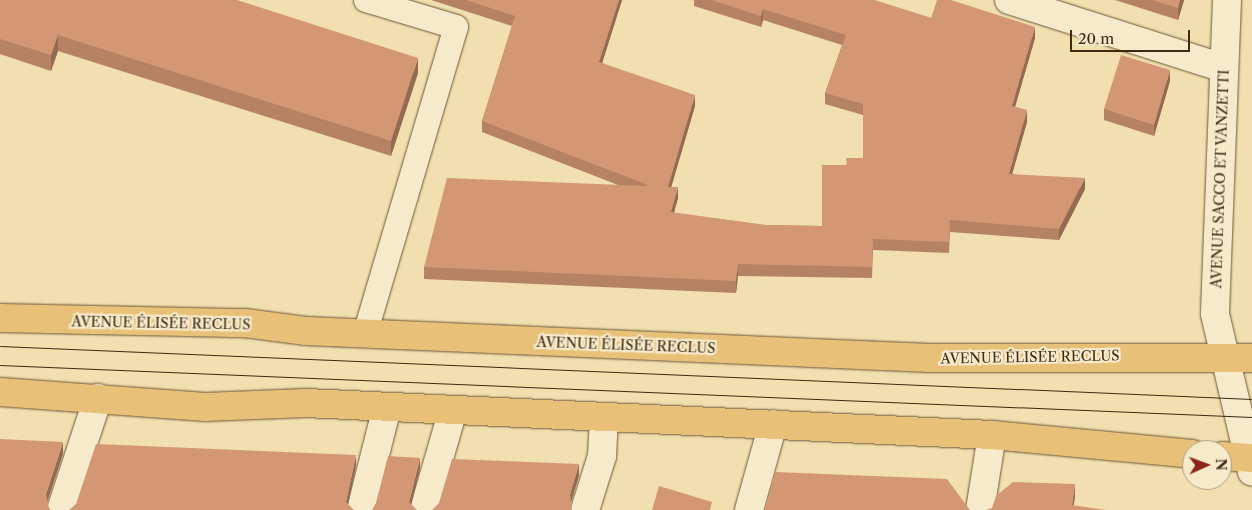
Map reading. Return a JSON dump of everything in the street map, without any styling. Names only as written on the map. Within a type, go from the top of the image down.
[{"type":"main road","name":"AVENUE ÉLISÉE RECLUS","points":[[0,318],[245,323],[365,334],[929,358],[1252,358]]},
{"type":"main road","points":[[0,392],[205,406],[306,403],[604,419],[773,424],[992,435],[1182,453]]},
{"type":"main road","points":[[1232,458],[1251,462]]},
{"type":"street","points":[[1009,0],[1224,68]]},
{"type":"street","name":"AVENUE SACCO ET VANZETTI","points":[[1227,0],[1215,314],[1224,358],[1251,462]]},
{"type":"street","points":[[60,510],[98,398]]},
{"type":"street","points":[[361,510],[387,407]]},
{"type":"street","points":[[424,510],[453,410]]},
{"type":"street","points":[[585,510],[602,456],[604,419]]},
{"type":"street","points":[[750,510],[773,424]]},
{"type":"street","points":[[980,510],[992,435]]},
{"type":"lane","points":[[365,334],[456,27],[366,0]]},
{"type":"building","points":[[0,0],[237,0],[418,58],[391,141],[58,35],[51,55],[0,39]]},
{"type":"building","points":[[466,0],[619,0],[599,62],[695,95],[668,187],[678,187],[671,212],[765,225],[822,226],[822,165],[847,165],[846,158],[863,158],[863,104],[825,93],[846,35],[763,9],[761,16],[711,0],[874,0],[931,18],[937,0],[951,0],[1035,27],[1012,106],[1027,110],[1009,174],[1085,178],[1059,229],[950,220],[949,242],[873,239],[872,267],[738,264],[736,281],[424,267],[447,178],[650,186],[482,121],[515,16]]},
{"type":"building","points":[[1152,0],[1180,0],[1178,8]]},
{"type":"building","points":[[1121,55],[1170,70],[1154,125],[1104,109]]},
{"type":"building","points":[[0,439],[63,442],[46,494],[51,510],[0,510]]},
{"type":"building","points":[[96,444],[356,455],[346,502],[354,510],[69,510],[76,504]]},
{"type":"building","points":[[388,456],[420,458],[409,502],[417,510],[372,510],[376,503]]},
{"type":"building","points":[[452,459],[579,464],[570,494],[572,510],[432,510],[439,503]]},
{"type":"building","points":[[775,472],[947,479],[970,510],[765,510]]},
{"type":"building","points":[[1013,482],[1075,484],[1072,505],[1106,510],[986,510],[992,508],[996,496]]},
{"type":"building","points":[[659,486],[712,502],[710,510],[652,510]]},
{"type":"tram line","points":[[0,346],[1252,399]]},
{"type":"tram line","points":[[0,365],[1252,417]]}]
